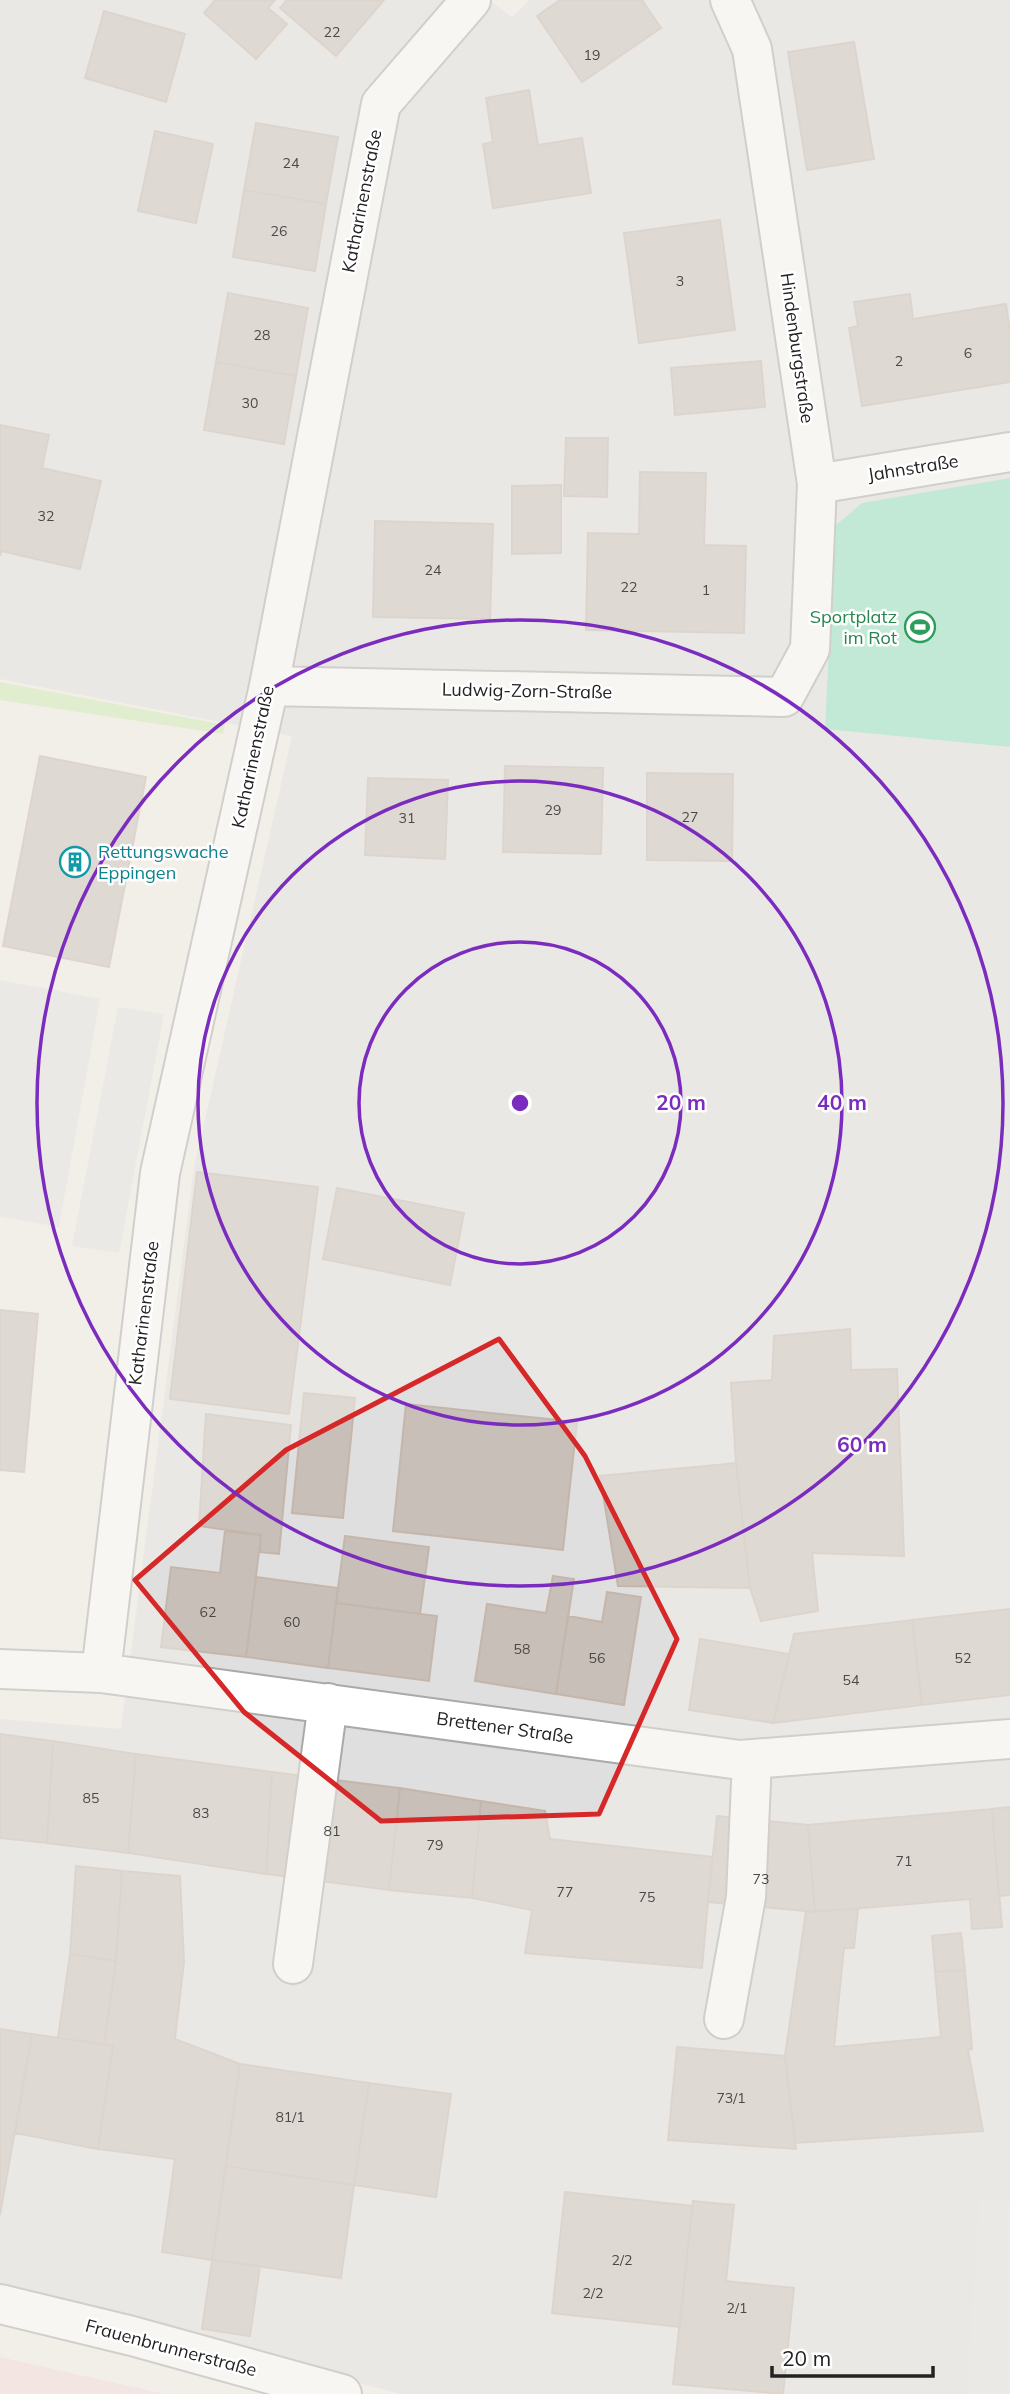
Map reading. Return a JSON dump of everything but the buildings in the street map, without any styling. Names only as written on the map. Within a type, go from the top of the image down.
[{"type":"street","name":"Katharinenstraße","points":[[101,1673],[160,1173],[269,686],[381,104],[471,0]]},
{"type":"street","name":"Hindenburgstraße","points":[[730,0],[752,49],[817,484],[810,649],[784,697]]},
{"type":"street","name":"Jahnstraße","points":[[817,484],[1010,452]]},
{"type":"street","name":"Ludwig-Zorn-Straße","points":[[269,686],[784,697]]},
{"type":"street","name":"Brettener Straße","points":[[0,1669],[101,1673],[740,1760],[1010,1739]]},
{"type":"street","points":[[293,1964],[328,1703]]},
{"type":"street","points":[[724,2019],[746,1897],[752,1759]]},
{"type":"street","name":"Frauenbrunnerstraße","points":[[0,2304],[132,2336],[342,2394]]},
{"type":"highlighted area","points":[[499,1339],[585,1456],[677,1639],[599,1814],[381,1821],[244,1712],[135,1580],[286,1450]]},
{"type":"shaded area","points":[[0,0],[489,0],[512,17],[530,0],[1010,0],[1010,2394],[401,2394],[0,2291],[0,1719],[121,1729],[194,1168],[292,736],[0,679]]},
{"type":"shaded area","points":[[0,980],[100,999],[59,1227],[0,1217]]},
{"type":"shaded area","points":[[118,1007],[164,1014],[119,1253],[72,1246]]},
{"type":"shaded area","points":[[979,2200],[1010,2201],[1010,2394],[966,2394]]},
{"type":"shaded area","points":[[0,2357],[165,2394],[0,2394]]},
{"type":"green space","name":"Sportplatz im Rot","points":[[1010,478],[1010,747],[825,729],[835,526],[862,503]]},
{"type":"green space","points":[[0,682],[225,725],[223,734],[0,700]]},
{"type":"place","name":"Sportplatz im Rot","points":[[920,627]]},
{"type":"place","name":"Rettungswache Eppingen","points":[[75,862]]}]
